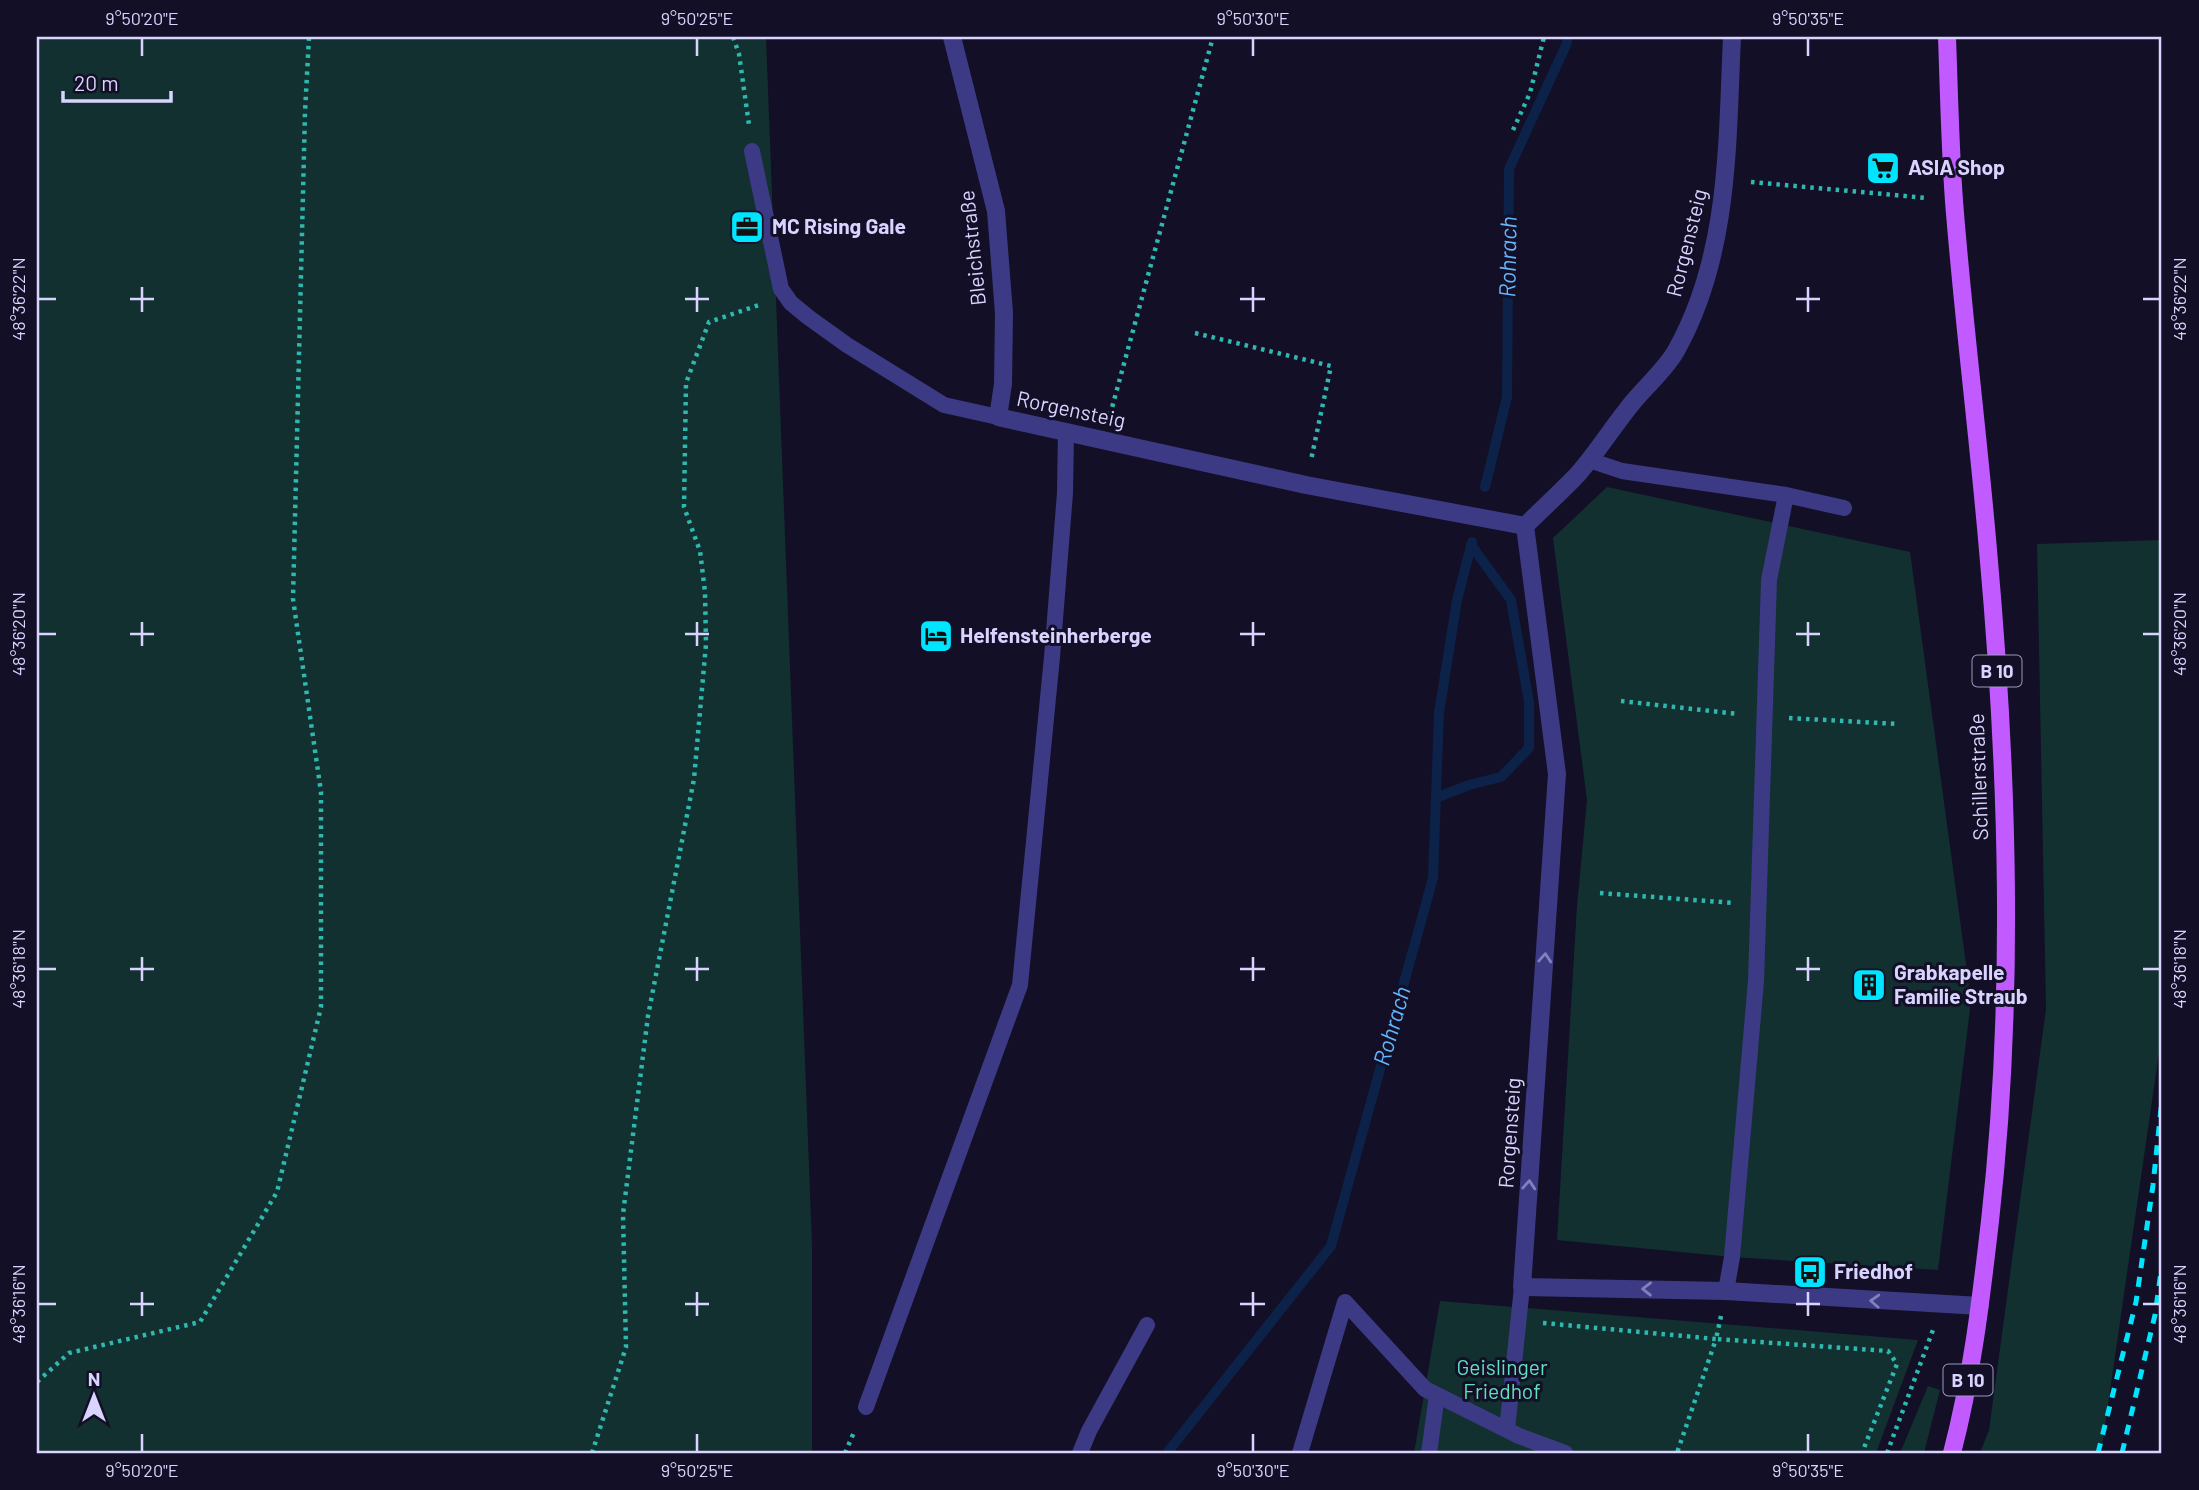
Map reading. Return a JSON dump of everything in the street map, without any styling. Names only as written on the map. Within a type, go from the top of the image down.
[{"type":"main road","name":"Schillerstraße","points":[[1947,37],[1954,201],[1988,551],[2001,733],[2006,874],[2005,1016],[1998,1141],[1980,1306]]},
{"type":"main road","name":"B 10","points":[[1952,1453],[1962,1418],[1980,1306]]},
{"type":"street","name":"Bleichstraße","points":[[952,37],[996,211],[1004,313],[1003,384],[998,417]]},
{"type":"street","name":"Rorgensteig","points":[[1525,526],[1578,474],[1631,404],[1676,351],[1703,287],[1717,236],[1725,179],[1732,37]]},
{"type":"street","name":"Rorgensteig","points":[[998,417],[1306,485],[1525,526]]},
{"type":"street","name":"Rorgensteig","points":[[1522,1287],[1557,774],[1525,526]]},
{"type":"street","points":[[1522,1287],[1726,1291],[1980,1306]]},
{"type":"lane","name":"Rorgensteig","points":[[752,151],[781,289],[791,303],[828,331],[944,405],[998,417]]},
{"type":"lane","points":[[866,1407],[1020,985],[1054,644],[1065,493],[1066,432]]},
{"type":"lane","points":[[1588,460],[1622,471],[1786,495],[1844,508]]},
{"type":"lane","points":[[1726,1291],[1732,1257],[1756,981],[1769,580],[1786,495]]},
{"type":"lane","points":[[1507,1430],[1522,1287]]},
{"type":"lane","points":[[1300,1453],[1345,1302],[1425,1389],[1507,1430],[1565,1453]]},
{"type":"lane","points":[[1080,1453],[1089,1431],[1147,1325]]},
{"type":"lane","points":[[1429,1453],[1437,1395]]},
{"type":"path","points":[[37,1382],[69,1353],[200,1322],[278,1192],[321,1007],[321,792],[293,599],[309,37]]},
{"type":"path","points":[[733,37],[739,54],[752,151]]},
{"type":"path","points":[[1103,440],[1213,37]]},
{"type":"path","points":[[1513,130],[1530,93],[1544,37]]},
{"type":"path","points":[[1725,179],[1954,201]]},
{"type":"path","points":[[592,1453],[626,1347],[623,1214],[648,1016],[694,779],[706,644],[705,592],[700,551],[684,507],[686,383],[709,322],[786,296]]},
{"type":"path","points":[[1195,333],[1331,366],[1306,485]]},
{"type":"path","points":[[1600,893],[1759,905]]},
{"type":"path","points":[[1677,1453],[1716,1339],[1726,1291]]},
{"type":"path","points":[[1887,1453],[1943,1305]]},
{"type":"path","points":[[1518,1321],[1888,1351],[1897,1364],[1862,1453]]},
{"type":"green space","points":[[37,37],[766,37],[812,1245],[812,1453],[37,1453]]},
{"type":"green space","points":[[1607,487],[1910,552],[1971,1001],[1938,1270],[1732,1257],[1557,1240],[1577,906],[1587,800],[1553,538]]},
{"type":"green space","points":[[2162,540],[2162,1032],[2101,1453],[1980,1453],[1989,1430],[2046,1009],[2037,544]]},
{"type":"green space","name":"Geislinger Friedhof","points":[[1440,1301],[1918,1340],[1876,1453],[1414,1453]]},
{"type":"green space","points":[[1928,1386],[1940,1390],[1924,1453],[1900,1453]]},
{"type":"waterway","name":"Rohrach","points":[[1485,487],[1507,397],[1509,169],[1567,43],[1567,37]]},
{"type":"waterway","name":"Rohrach","points":[[1167,1453],[1331,1246],[1433,878],[1439,713],[1457,600],[1472,542]]},
{"type":"waterway","points":[[1438,797],[1501,777],[1529,748],[1529,702],[1511,600],[1471,545]]},
{"type":"railway","points":[[2098,1453],[2136,1302],[2162,1099]]},
{"type":"railway","points":[[2122,1453],[2155,1315],[2162,1264]]},
{"type":"place","name":"ASIA Shop","points":[[1883,168]]},
{"type":"place","name":"MC Rising Gale","points":[[747,227]]},
{"type":"place","name":"Helfensteinherberge","points":[[936,636]]},
{"type":"place","name":"Grabkapelle Familie Straub","points":[[1869,985]]},
{"type":"place","name":"Friedhof","points":[[1810,1272]]}]
